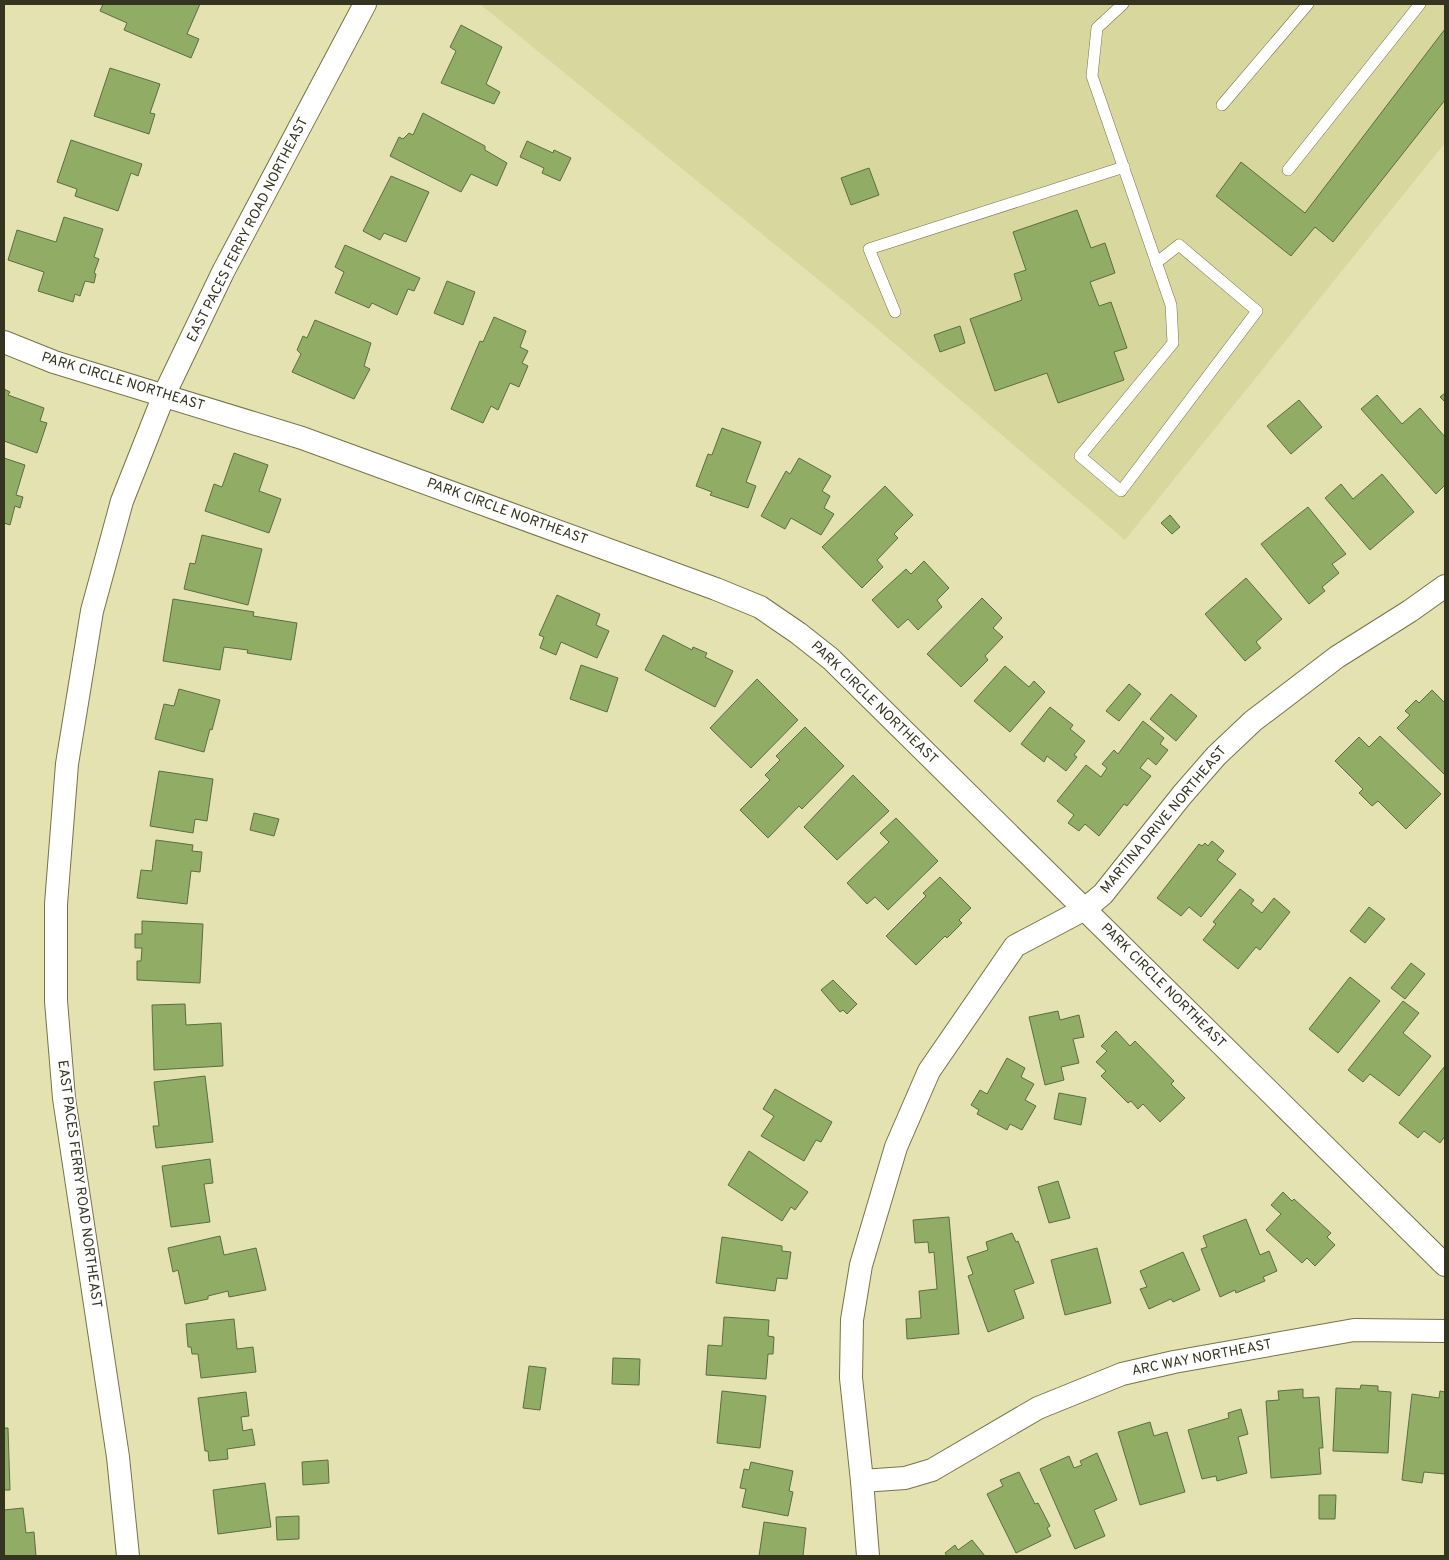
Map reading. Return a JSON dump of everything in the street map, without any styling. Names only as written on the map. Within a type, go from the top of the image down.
[{"type":"street","name":"EAST PACES FERRY ROAD NORTHEAST","points":[[128,1556],[118,1457],[64,1098],[56,1001],[56,904],[66,764],[92,611],[122,501],[164,395],[223,272],[365,4]]},
{"type":"street","name":"PARK CIRCLE NORTHEAST","points":[[4,342],[54,362],[311,441],[716,588],[760,607],[831,659],[1445,1265]]},
{"type":"street","name":"MARTINA DRIVE NORTHEAST","points":[[868,1556],[851,1378],[852,1320],[861,1265],[896,1147],[930,1071],[1015,946],[1085,909],[1103,894],[1182,795],[1216,756],[1253,721],[1337,657],[1410,611],[1445,586]]},
{"type":"street","name":"ARC WAY NORTHEAST","points":[[862,1481],[905,1478],[932,1470],[1038,1408],[1122,1374],[1174,1362],[1354,1330],[1445,1331]]},
{"type":"lane","points":[[1123,4],[1097,28],[1092,76],[1124,167],[1156,263],[1171,305],[1173,343],[1080,456],[1121,491],[1258,311],[1179,245],[1156,263]]},
{"type":"lane","points":[[1222,105],[1308,4]]},
{"type":"lane","points":[[1288,170],[1420,4]]},
{"type":"lane","points":[[895,312],[869,249],[1124,167]]},
{"type":"shaded area","points":[[480,4],[1445,4],[1445,143],[1125,540],[848,304]]},
{"type":"building","points":[[103,4],[200,4],[187,34],[199,39],[191,58],[124,30],[127,23],[100,11]]},
{"type":"building","points":[[461,25],[502,47],[486,84],[500,92],[494,104],[441,83],[456,51],[450,47]]},
{"type":"building","points":[[1445,29],[1445,100],[1333,242],[1315,227],[1291,256],[1216,196],[1241,162],[1305,213]]},
{"type":"building","points":[[110,68],[160,84],[150,113],[155,114],[149,134],[94,116]]},
{"type":"building","points":[[423,113],[485,146],[485,150],[507,163],[497,186],[471,174],[461,192],[390,156],[399,137],[403,139],[409,133],[413,135]]},
{"type":"building","points":[[71,140],[142,164],[138,176],[131,173],[118,211],[75,196],[77,189],[57,182]]},
{"type":"building","points":[[527,141],[553,153],[554,150],[571,158],[560,181],[542,173],[544,168],[520,157]]},
{"type":"building","points":[[869,168],[879,195],[851,205],[841,178]]},
{"type":"building","points":[[391,176],[429,192],[406,242],[384,233],[380,240],[363,231]]},
{"type":"building","points":[[1077,210],[1091,248],[1105,243],[1115,273],[1090,282],[1099,306],[1111,302],[1127,348],[1114,352],[1124,380],[1058,403],[1047,373],[995,391],[970,319],[1022,300],[1014,274],[1026,270],[1013,232]]},
{"type":"building","points":[[64,217],[103,229],[94,257],[99,259],[94,273],[96,274],[94,283],[85,281],[80,296],[75,294],[73,302],[38,291],[44,272],[8,260],[17,230],[56,242]]},
{"type":"building","points":[[345,245],[420,278],[414,291],[408,289],[397,315],[372,303],[369,308],[335,293],[344,272],[335,267]]},
{"type":"building","points":[[447,281],[475,292],[463,325],[434,313]]},
{"type":"building","points":[[494,317],[526,331],[520,347],[528,351],[522,363],[528,366],[519,387],[510,383],[498,410],[491,406],[483,423],[451,409],[480,341],[483,342]]},
{"type":"building","points":[[315,320],[371,343],[364,366],[370,369],[354,399],[292,372],[301,354],[297,350],[303,336],[307,338]]},
{"type":"building","points":[[960,326],[965,343],[940,352],[934,335]]},
{"type":"building","points":[[4,389],[10,392],[8,395],[44,408],[40,421],[47,423],[37,453],[4,441]]},
{"type":"building","points":[[1445,393],[1445,402],[1440,397]]},
{"type":"building","points":[[1377,395],[1402,424],[1420,408],[1445,437],[1445,485],[1436,494],[1361,409]]},
{"type":"building","points":[[1299,400],[1322,427],[1291,454],[1267,426]]},
{"type":"building","points":[[722,428],[761,442],[746,482],[756,486],[748,508],[710,495],[712,492],[696,486],[708,454],[712,455]]},
{"type":"building","points":[[234,453],[268,465],[259,491],[281,499],[269,533],[205,511],[214,484],[222,487]]},
{"type":"building","points":[[4,458],[25,465],[16,495],[23,497],[20,508],[15,506],[10,525],[4,523]]},
{"type":"building","points":[[799,458],[831,476],[822,491],[830,496],[824,508],[834,514],[821,535],[791,518],[785,529],[761,516],[786,471],[790,474]]},
{"type":"building","points":[[1382,474],[1414,512],[1370,550],[1325,498],[1341,484],[1353,499]]},
{"type":"building","points":[[885,486],[913,515],[894,534],[898,538],[877,560],[883,567],[862,588],[822,547]]},
{"type":"building","points":[[1308,507],[1346,554],[1332,564],[1339,573],[1322,587],[1325,591],[1309,604],[1261,544]]},
{"type":"building","points":[[1170,515],[1180,527],[1172,534],[1161,523]]},
{"type":"building","points":[[202,535],[262,549],[248,605],[184,589],[190,563],[195,564]]},
{"type":"building","points":[[924,561],[949,588],[937,600],[942,607],[918,630],[908,619],[898,628],[872,600],[906,569],[911,574]]},
{"type":"building","points":[[1246,578],[1282,619],[1256,642],[1261,648],[1245,661],[1205,614]]},
{"type":"building","points":[[557,595],[600,614],[596,625],[609,631],[597,658],[561,642],[556,655],[540,648],[544,637],[539,635]]},
{"type":"building","points":[[982,598],[1002,618],[993,628],[1003,637],[985,656],[988,660],[961,687],[927,654]]},
{"type":"building","points":[[173,599],[254,612],[253,616],[297,623],[291,660],[247,653],[248,650],[224,647],[220,670],[163,661]]},
{"type":"building","points":[[663,635],[692,650],[693,647],[707,653],[705,657],[733,671],[715,707],[645,670]]},
{"type":"building","points":[[581,665],[618,678],[607,712],[570,699]]},
{"type":"building","points":[[1005,666],[1029,687],[1034,681],[1045,692],[1010,732],[974,701]]},
{"type":"building","points":[[757,679],[798,720],[751,768],[710,728]]},
{"type":"building","points":[[1129,684],[1141,694],[1119,721],[1106,711]]},
{"type":"building","points":[[179,689],[220,700],[204,752],[155,739],[164,704],[174,706]]},
{"type":"building","points":[[1432,690],[1445,703],[1445,775],[1397,728],[1410,715],[1405,711],[1416,700],[1419,703]]},
{"type":"building","points":[[1171,694],[1197,716],[1176,741],[1150,719]]},
{"type":"building","points":[[1050,707],[1073,725],[1070,729],[1085,741],[1074,755],[1077,757],[1066,771],[1047,756],[1044,762],[1021,744]]},
{"type":"building","points":[[1143,721],[1164,738],[1160,744],[1168,750],[1156,765],[1148,758],[1140,768],[1151,776],[1127,806],[1124,804],[1099,836],[1085,824],[1079,831],[1068,823],[1074,815],[1057,801],[1086,765],[1101,777],[1107,768],[1102,764],[1114,750],[1118,754]]},
{"type":"building","points":[[805,727],[844,766],[802,809],[799,806],[768,838],[740,810],[770,780],[765,775],[780,760],[776,756]]},
{"type":"building","points":[[1380,736],[1441,794],[1406,829],[1378,801],[1372,806],[1359,793],[1363,789],[1335,761],[1359,737],[1369,747]]},
{"type":"building","points":[[159,771],[213,779],[207,821],[195,819],[193,833],[150,826]]},
{"type":"building","points":[[853,775],[889,811],[837,860],[804,827]]},
{"type":"building","points":[[254,813],[279,819],[274,836],[250,830]]},
{"type":"building","points":[[896,818],[938,861],[888,910],[875,897],[867,904],[847,883],[889,842],[880,833]]},
{"type":"building","points":[[156,840],[193,845],[192,851],[202,852],[200,872],[191,871],[187,904],[137,898],[141,870],[152,871]]},
{"type":"building","points":[[1212,841],[1224,851],[1217,860],[1236,874],[1201,917],[1189,907],[1181,916],[1157,898],[1199,844],[1202,846],[1205,843],[1208,846]]},
{"type":"building","points":[[940,877],[971,908],[959,920],[962,923],[947,938],[945,936],[916,965],[886,936],[926,896],[923,893]]},
{"type":"building","points":[[1240,889],[1254,900],[1251,904],[1262,913],[1274,898],[1290,912],[1260,950],[1256,947],[1238,969],[1203,940],[1216,924],[1213,922]]},
{"type":"building","points":[[1369,907],[1385,919],[1365,943],[1350,931]]},
{"type":"building","points":[[142,921],[203,924],[200,983],[137,980],[137,961],[141,961],[142,948],[135,948],[135,934],[142,934]]},
{"type":"building","points":[[1411,963],[1425,974],[1405,999],[1391,988]]},
{"type":"building","points":[[1350,977],[1380,1001],[1338,1053],[1309,1029]]},
{"type":"building","points":[[833,980],[857,1004],[847,1014],[843,1010],[840,1012],[821,990]]},
{"type":"building","points":[[1403,1001],[1419,1013],[1403,1033],[1431,1056],[1399,1096],[1370,1074],[1363,1082],[1348,1070]]},
{"type":"building","points":[[185,1004],[186,1025],[221,1023],[223,1066],[154,1070],[152,1005]]},
{"type":"building","points":[[1058,1011],[1060,1020],[1079,1015],[1084,1037],[1073,1039],[1079,1063],[1061,1067],[1064,1080],[1045,1085],[1029,1017]]},
{"type":"building","points":[[1116,1031],[1130,1046],[1135,1041],[1174,1081],[1171,1084],[1185,1098],[1160,1122],[1143,1104],[1138,1109],[1131,1101],[1128,1103],[1101,1076],[1106,1071],[1096,1062],[1107,1051],[1101,1046]]},
{"type":"building","points":[[1007,1058],[1025,1068],[1021,1077],[1034,1084],[1025,1100],[1036,1106],[1022,1130],[1010,1124],[1007,1130],[977,1114],[979,1110],[971,1105],[980,1090],[987,1094]]},
{"type":"building","points":[[1445,1066],[1445,1136],[1440,1143],[1424,1131],[1418,1138],[1399,1123]]},
{"type":"building","points":[[205,1076],[213,1142],[156,1148],[153,1126],[159,1126],[154,1082]]},
{"type":"building","points":[[775,1089],[832,1122],[821,1142],[816,1140],[804,1161],[761,1136],[774,1116],[763,1109]]},
{"type":"building","points":[[1059,1093],[1086,1098],[1081,1125],[1054,1119]]},
{"type":"building","points":[[749,1151],[808,1192],[795,1210],[791,1207],[782,1221],[728,1185]]},
{"type":"building","points":[[210,1159],[213,1183],[204,1184],[210,1222],[171,1227],[162,1166]]},
{"type":"building","points":[[1058,1181],[1070,1218],[1049,1223],[1038,1187]]},
{"type":"building","points":[[1283,1192],[1292,1201],[1294,1199],[1331,1233],[1327,1237],[1335,1245],[1315,1266],[1307,1258],[1302,1263],[1266,1230],[1281,1214],[1271,1205]]},
{"type":"building","points":[[949,1217],[959,1334],[907,1339],[906,1319],[921,1318],[919,1291],[937,1289],[934,1252],[929,1253],[928,1242],[915,1243],[913,1220]]},
{"type":"building","points":[[1246,1219],[1260,1255],[1269,1251],[1277,1271],[1263,1277],[1265,1281],[1236,1293],[1235,1290],[1220,1297],[1201,1249],[1207,1247],[1203,1236]]},
{"type":"building","points":[[1012,1233],[1016,1242],[1018,1241],[1034,1283],[1014,1290],[1024,1318],[988,1332],[968,1276],[973,1274],[967,1257],[988,1250],[986,1242]]},
{"type":"building","points":[[220,1236],[224,1255],[256,1248],[266,1290],[229,1297],[228,1291],[208,1296],[208,1299],[185,1304],[178,1270],[173,1272],[168,1248]]},
{"type":"building","points":[[722,1237],[782,1246],[782,1251],[791,1252],[787,1279],[777,1278],[775,1291],[716,1283]]},
{"type":"building","points":[[1097,1248],[1111,1303],[1065,1315],[1051,1260]]},
{"type":"building","points":[[1183,1252],[1200,1290],[1173,1302],[1171,1299],[1149,1309],[1140,1289],[1147,1287],[1140,1271]]},
{"type":"building","points":[[724,1317],[769,1320],[768,1336],[774,1337],[773,1354],[768,1354],[766,1379],[706,1375],[708,1345],[722,1346]]},
{"type":"building","points":[[234,1319],[237,1349],[253,1347],[256,1372],[201,1378],[198,1354],[192,1354],[191,1347],[188,1347],[186,1324]]},
{"type":"building","points":[[613,1358],[640,1359],[639,1385],[612,1384]]},
{"type":"building","points":[[529,1366],[546,1368],[540,1410],[523,1408]]},
{"type":"building","points":[[1361,1385],[1378,1386],[1378,1391],[1391,1392],[1388,1453],[1333,1451],[1336,1388],[1360,1389]]},
{"type":"building","points":[[1303,1389],[1303,1398],[1319,1397],[1323,1448],[1319,1448],[1321,1474],[1271,1478],[1266,1401],[1279,1400],[1278,1391]]},
{"type":"building","points":[[722,1391],[766,1396],[760,1448],[717,1443]]},
{"type":"building","points":[[1440,1391],[1445,1392],[1445,1474],[1424,1472],[1422,1483],[1402,1480],[1412,1394],[1439,1398]]},
{"type":"building","points":[[246,1392],[249,1416],[241,1417],[243,1431],[252,1429],[255,1445],[227,1449],[228,1459],[209,1461],[208,1451],[205,1451],[198,1398]]},
{"type":"building","points":[[1241,1409],[1248,1434],[1238,1437],[1247,1473],[1217,1481],[1216,1476],[1202,1479],[1188,1430],[1229,1418],[1228,1413]]},
{"type":"building","points":[[1150,1422],[1154,1436],[1167,1432],[1185,1492],[1140,1505],[1118,1432]]},
{"type":"building","points":[[4,1428],[8,1428],[10,1490],[4,1490]]},
{"type":"building","points":[[1097,1453],[1117,1500],[1094,1510],[1105,1536],[1075,1549],[1040,1469],[1069,1456],[1074,1468],[1082,1465],[1080,1461]]},
{"type":"building","points":[[328,1460],[329,1483],[303,1485],[302,1462]]},
{"type":"building","points":[[751,1462],[793,1471],[789,1491],[793,1492],[788,1516],[742,1507],[746,1489],[740,1488],[744,1469],[749,1470]]},
{"type":"building","points":[[1019,1472],[1035,1504],[1038,1503],[1050,1526],[1047,1528],[1051,1536],[1016,1553],[987,1494],[1003,1486],[1000,1480]]},
{"type":"building","points":[[265,1483],[271,1527],[218,1534],[213,1490]]},
{"type":"building","points":[[1319,1495],[1336,1495],[1335,1519],[1319,1519]]},
{"type":"building","points":[[23,1508],[26,1533],[34,1532],[36,1556],[4,1556],[4,1510]]},
{"type":"building","points":[[299,1516],[299,1539],[277,1540],[276,1517]]},
{"type":"building","points":[[764,1522],[806,1528],[803,1556],[759,1556]]},
{"type":"building","points":[[972,1540],[985,1556],[947,1556],[945,1553],[955,1545],[958,1550]]}]
